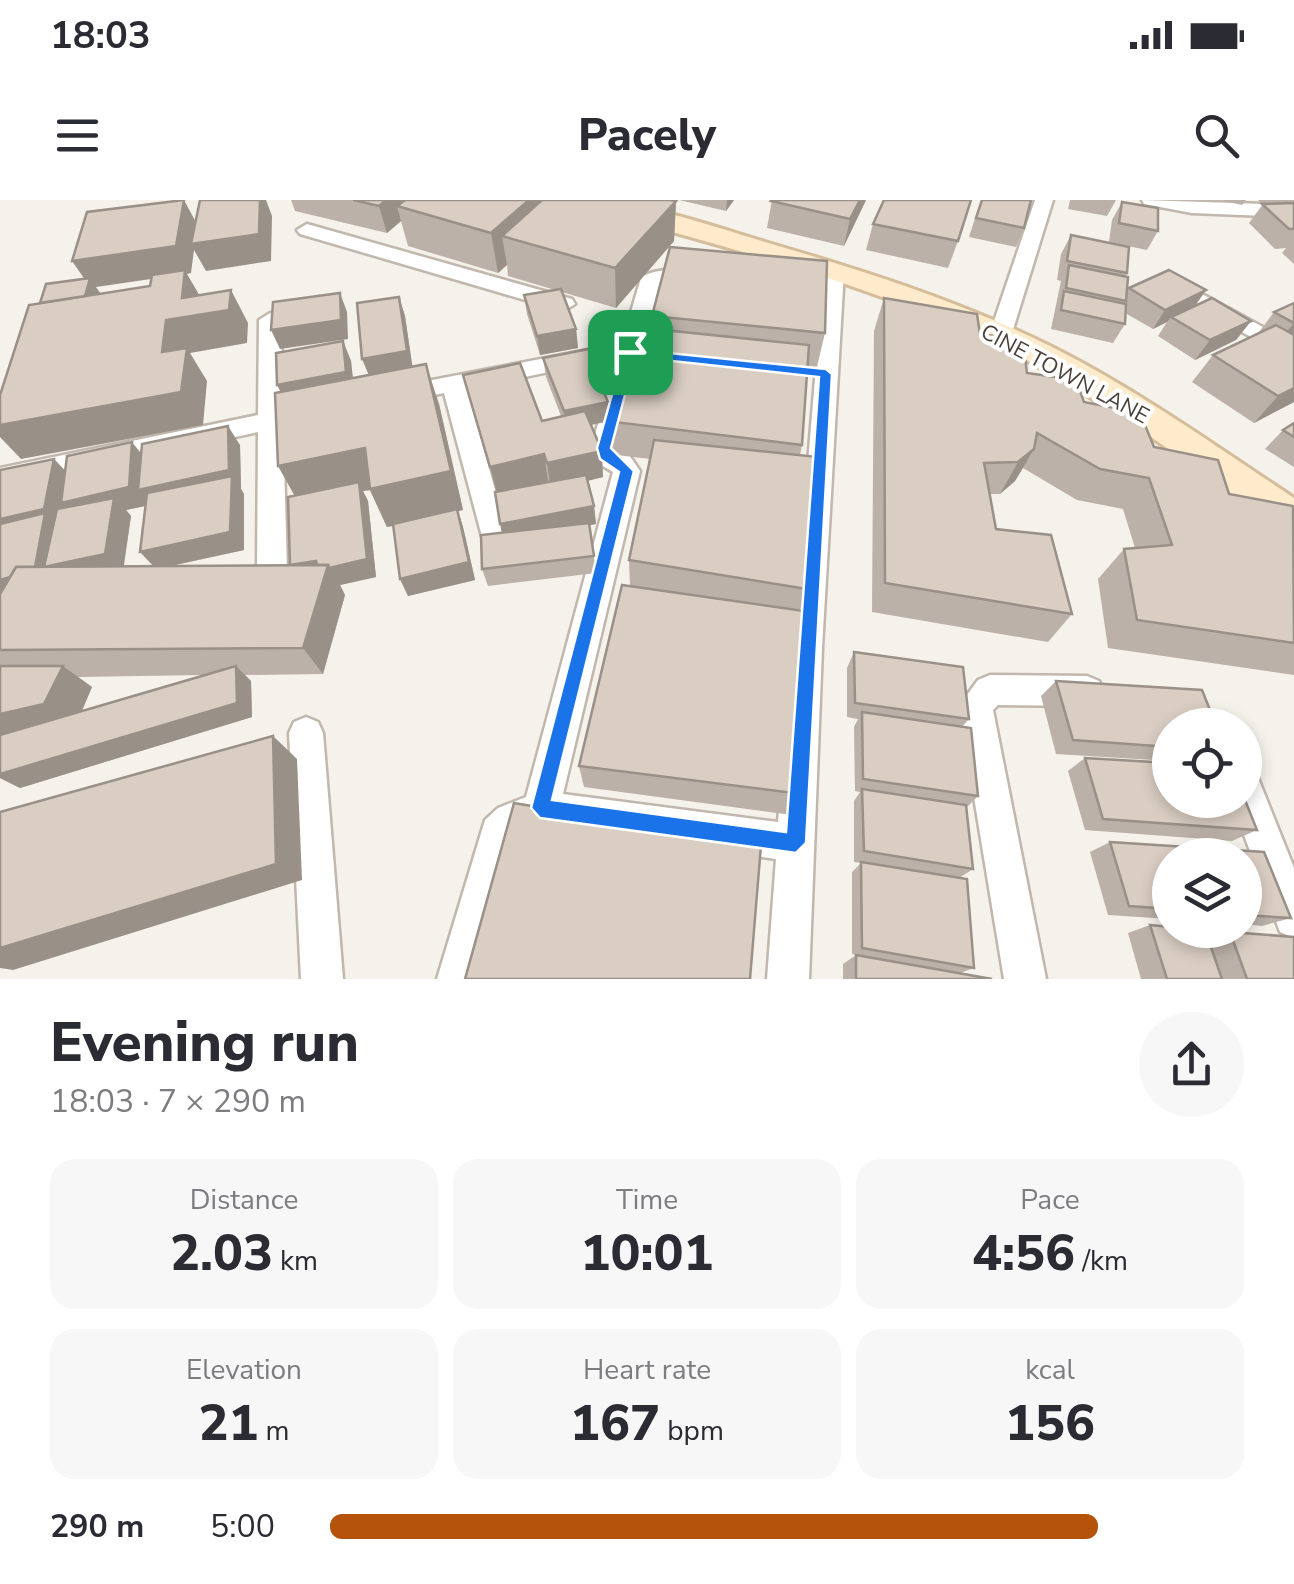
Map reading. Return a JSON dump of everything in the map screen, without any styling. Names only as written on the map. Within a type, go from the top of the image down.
[{"type":"street","name":"CINE TOWN LANE","points":[[586,200],[644,207],[756,245],[833,281],[1000,336],[1129,406],[1287,505]]},
{"type":"street","points":[[1152,200],[1294,211]]},
{"type":"street","points":[[1000,336],[1038,205]]},
{"type":"street","points":[[306,230],[396,247],[564,304]]},
{"type":"street","points":[[659,466],[620,462],[605,456],[604,448],[651,278],[674,275],[734,281]]},
{"type":"street","points":[[773,285],[833,281],[816,372],[808,482],[807,634],[788,979]]},
{"type":"street","points":[[1180,288],[1294,354]]},
{"type":"street","points":[[270,320],[272,570]]},
{"type":"street","points":[[0,478],[454,384],[628,354]]},
{"type":"street","points":[[454,384],[495,540]]},
{"type":"street","points":[[540,808],[626,471],[620,462]]},
{"type":"street","points":[[593,606],[632,611]]},
{"type":"street","points":[[768,629],[807,634]]},
{"type":"street","points":[[1025,979],[976,706],[990,690],[1011,687],[1110,692]]},
{"type":"street","points":[[306,733],[322,979]]},
{"type":"street","points":[[458,979],[498,833],[511,821],[540,808],[796,843]]},
{"type":"street","points":[[1256,818],[1294,918]]},
{"type":"building","points":[[184,200],[176,246],[72,261],[87,212]]},
{"type":"building","points":[[200,200],[260,200],[259,234],[191,244]]},
{"type":"building","points":[[353,200],[386,200],[379,206]]},
{"type":"building","points":[[405,200],[529,200],[491,233],[397,206]]},
{"type":"building","points":[[542,200],[676,201],[615,268],[502,236]]},
{"type":"building","points":[[772,200],[860,200],[850,219]]},
{"type":"building","points":[[884,200],[971,200],[958,241],[873,224]]},
{"type":"building","points":[[982,200],[1031,200],[1024,228],[976,218]]},
{"type":"building","points":[[1122,202],[1158,208],[1158,231],[1119,223]]},
{"type":"building","points":[[1294,203],[1294,229],[1289,229],[1262,204]]},
{"type":"building","points":[[1071,235],[1129,247],[1127,273],[1067,261]]},
{"type":"building","points":[[670,247],[827,261],[825,333],[652,316]]},
{"type":"building","points":[[1069,265],[1128,277],[1126,301],[1066,288]]},
{"type":"building","points":[[185,270],[182,298],[231,290],[229,310],[166,320],[162,352],[187,348],[181,392],[0,425],[0,395],[29,305],[150,286],[152,275]]},
{"type":"building","points":[[1169,270],[1206,290],[1165,310],[1129,288]]},
{"type":"building","points":[[90,278],[85,296],[40,303],[46,284]]},
{"type":"building","points":[[561,289],[576,329],[537,336],[524,295]]},
{"type":"building","points":[[1064,291],[1126,304],[1125,324],[1061,310]]},
{"type":"building","points":[[340,293],[341,320],[271,330],[273,302]]},
{"type":"building","points":[[399,297],[407,351],[362,359],[357,303]]},
{"type":"building","points":[[884,298],[977,314],[980,334],[1023,340],[1027,373],[1076,380],[1084,402],[1140,413],[1154,447],[1218,460],[1229,494],[1293,506],[1294,643],[1137,620],[1124,549],[1172,545],[1149,478],[1100,469],[1037,433],[1034,449],[1018,462],[984,463],[996,529],[1051,535],[1072,614],[885,583]]},
{"type":"building","points":[[1212,298],[1251,321],[1210,340],[1171,317]]},
{"type":"building","points":[[1294,303],[1294,323],[1274,312]]},
{"type":"building","points":[[1276,325],[1294,335],[1294,388],[1278,396],[1213,355]]},
{"type":"building","points":[[634,327],[809,345],[802,445],[606,421]]},
{"type":"building","points":[[343,341],[346,372],[277,385],[276,353]]},
{"type":"building","points":[[599,347],[611,373],[597,376],[608,402],[564,411],[543,358]]},
{"type":"building","points":[[520,363],[542,421],[585,411],[602,451],[547,463],[544,454],[490,467],[463,375]]},
{"type":"building","points":[[426,364],[451,471],[370,489],[365,448],[278,466],[275,393]]},
{"type":"building","points":[[1294,423],[1294,437],[1283,430]]},
{"type":"building","points":[[228,426],[229,470],[138,490],[142,444]]},
{"type":"building","points":[[654,440],[818,457],[807,589],[629,560]]},
{"type":"building","points":[[132,442],[129,487],[61,503],[67,456]]},
{"type":"building","points":[[54,459],[44,509],[0,519],[0,470]]},
{"type":"building","points":[[586,475],[594,506],[500,524],[495,492]]},
{"type":"building","points":[[232,476],[230,532],[140,552],[147,493]]},
{"type":"building","points":[[359,482],[367,559],[329,568],[317,565],[316,561],[290,565],[288,497]]},
{"type":"building","points":[[114,498],[105,554],[44,567],[57,509]]},
{"type":"building","points":[[457,509],[469,562],[400,579],[393,524]]},
{"type":"building","points":[[45,513],[35,567],[16,567],[10,577],[0,580],[0,524]]},
{"type":"building","points":[[589,523],[594,556],[482,569],[481,535]]},
{"type":"building","points":[[328,565],[303,648],[0,650],[0,594],[16,567]]},
{"type":"building","points":[[622,585],[804,611],[802,794],[579,766]]},
{"type":"building","points":[[854,652],[963,667],[969,719],[855,703]]},
{"type":"building","points":[[0,666],[63,666],[44,704],[0,714]]},
{"type":"building","points":[[236,666],[237,703],[0,774],[0,735]]},
{"type":"building","points":[[1056,681],[1202,690],[1209,708],[1152,708],[1152,746],[1073,740]]},
{"type":"building","points":[[862,712],[971,728],[978,796],[863,779]]},
{"type":"building","points":[[273,736],[276,864],[0,948],[0,812]]},
{"type":"building","points":[[1085,758],[1152,762],[1152,818],[1252,818],[1257,830],[1103,819]]},
{"type":"building","points":[[862,789],[966,805],[973,869],[864,851]]},
{"type":"building","points":[[514,803],[761,845],[750,979],[465,979]]},
{"type":"building","points":[[1110,842],[1152,845],[1152,908],[1129,906]]},
{"type":"building","points":[[1262,852],[1264,852],[1291,918],[1262,916]]},
{"type":"building","points":[[861,862],[967,879],[974,968],[862,948]]},
{"type":"building","points":[[1262,934],[1294,937],[1294,979],[1247,979],[1236,948],[1262,948]]},
{"type":"building","points":[[1157,948],[1211,948],[1222,979],[1167,979]]},
{"type":"building","points":[[856,955],[992,979],[856,979]]},
{"type":"route","points":[[630,352],[826,374],[796,843],[540,808],[626,471],[620,462],[605,456],[604,448],[630,352]]}]
